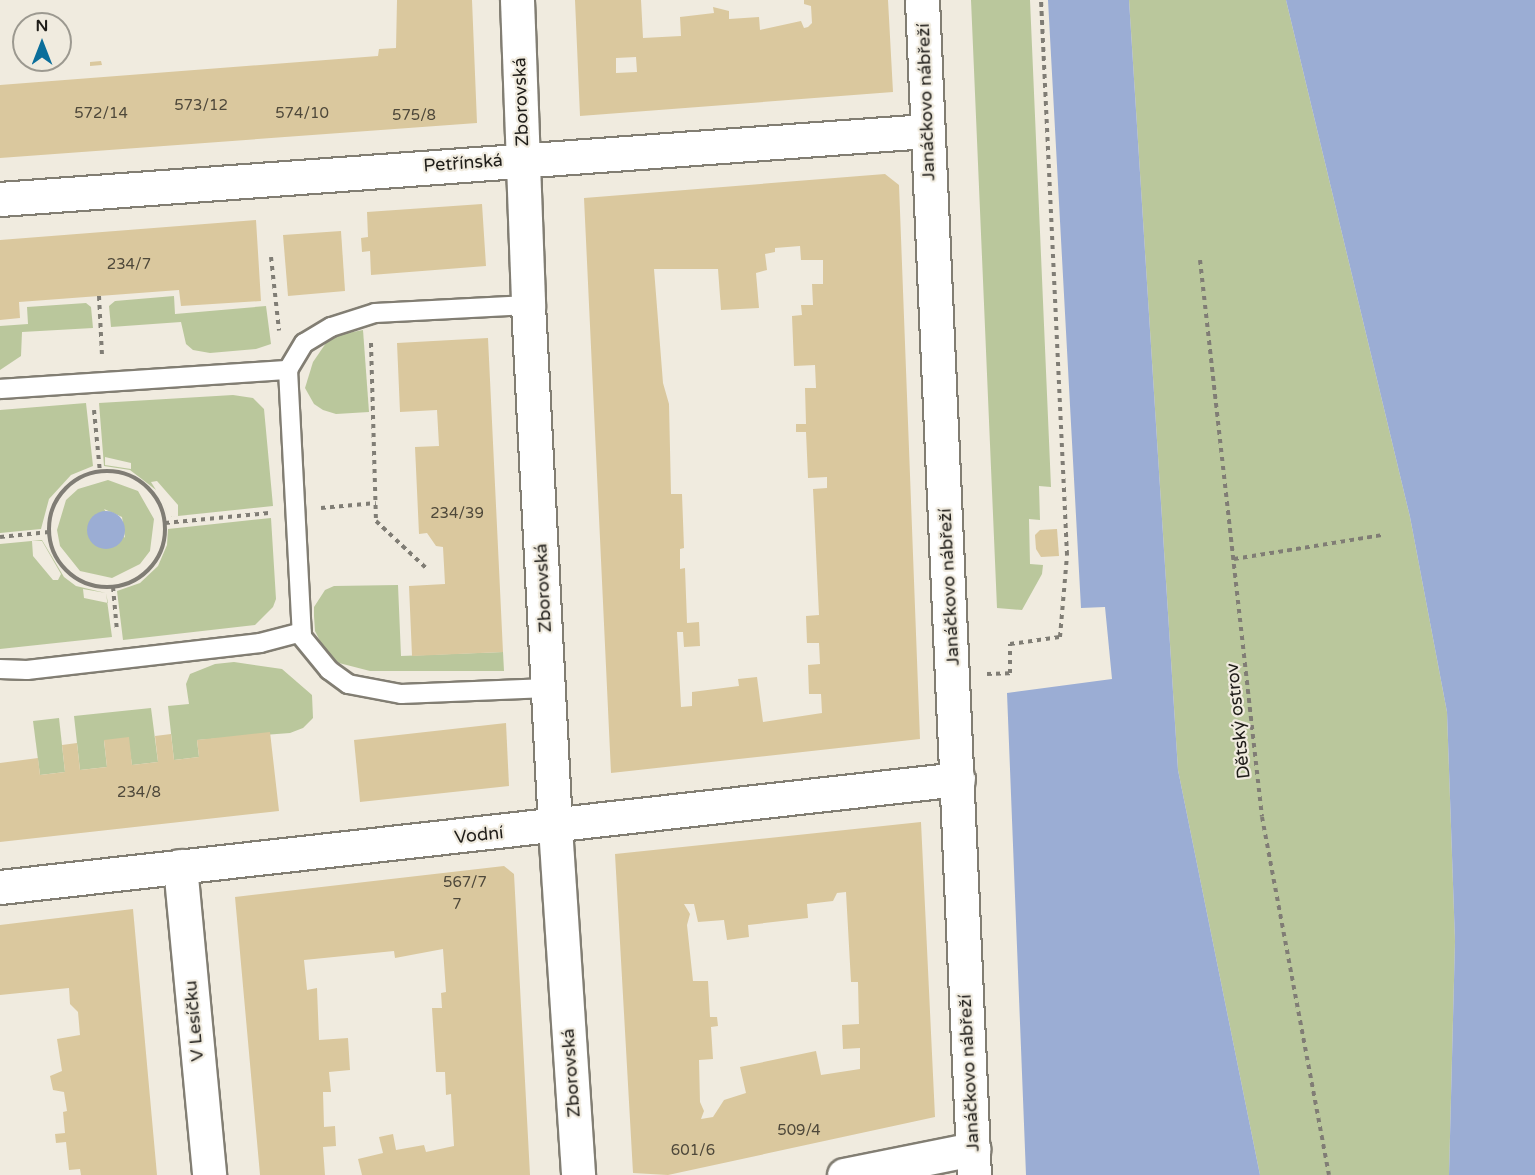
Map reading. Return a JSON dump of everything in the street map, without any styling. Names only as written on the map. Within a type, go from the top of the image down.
[{"type":"street","name":"Zborovská","points":[[517,0],[528,305],[555,828],[578,1175]]},
{"type":"street","name":"Janáčkovo nábřeží","points":[[922,0],[974,1162]]},
{"type":"street","name":"Petřínská","points":[[0,199],[927,131]]},
{"type":"street","name":"Vodní","points":[[0,887],[555,828],[958,779]]},
{"type":"street","name":"V Lesíčku","points":[[180,867],[209,1175]]},
{"type":"street","points":[[844,1175],[974,1162]]},
{"type":"lane","points":[[528,305],[370,315],[331,327],[304,342],[293,363],[302,632],[329,670],[348,684],[401,694],[548,688]]},
{"type":"lane","points":[[0,388],[98,382],[293,363]]},
{"type":"lane","points":[[0,669],[120,659],[260,643],[302,632]]},
{"type":"path","points":[[987,674],[1010,673],[1010,644],[1060,637],[1064,590],[1066,543],[1041,0]]},
{"type":"path","points":[[271,257],[280,344],[293,363]]},
{"type":"path","name":"Dětský ostrov","points":[[1200,260],[1262,817],[1329,1175]]},
{"type":"path","points":[[99,296],[100,472]]},
{"type":"path","points":[[370,315],[376,521],[426,568]]},
{"type":"path","points":[[100,472],[118,472],[135,479],[160,505],[165,523],[158,559],[130,583],[113,587],[77,579],[53,551],[49,532],[57,499],[83,476],[100,472]]},
{"type":"path","points":[[0,537],[49,532]]},
{"type":"path","points":[[1234,559],[1383,535]]},
{"type":"path","points":[[113,587],[120,659]]},
{"type":"green space","points":[[971,0],[1030,0],[1051,487],[1039,486],[1040,520],[1029,519],[1030,564],[1043,565],[1042,574],[1022,610],[997,608]]},
{"type":"green space","points":[[1129,0],[1286,0],[1410,517],[1447,712],[1455,941],[1449,1175],[1260,1175],[1178,770]]},
{"type":"green space","points":[[174,296],[175,314],[266,306],[271,344],[256,349],[210,353],[193,350],[186,344],[181,322],[111,327],[109,306],[115,301]]},
{"type":"green space","points":[[86,303],[91,307],[93,328],[22,332],[21,356],[0,370],[0,326],[28,324],[27,307]]},
{"type":"green space","points":[[363,330],[369,412],[336,414],[323,410],[314,404],[305,388],[313,362],[326,343],[337,335]]},
{"type":"green space","points":[[233,395],[253,398],[264,409],[273,506],[178,516],[178,505],[157,481],[151,482],[156,490],[130,470],[104,466],[99,403]],"holes":[[[105,457],[131,463],[131,469],[105,465]]]},
{"type":"green space","points":[[86,403],[93,466],[71,475],[49,499],[41,529],[0,533],[0,410]]},
{"type":"green space","points":[[108,480],[138,491],[154,519],[150,551],[140,564],[112,578],[80,571],[60,546],[57,530],[66,500],[78,489]],"holes":[[[104,509],[122,517],[125,538]]]},
{"type":"green space","points":[[271,518],[276,599],[273,607],[255,625],[123,640],[117,591],[140,583],[158,566],[167,545],[168,529]]},
{"type":"green space","points":[[42,540],[64,577],[76,586],[106,593],[83,589],[84,598],[107,603],[112,637],[0,649],[0,544]],"holes":[[[32,541],[42,541],[61,574],[58,580],[53,580],[33,556]]]},
{"type":"green space","points":[[398,585],[401,656],[503,652],[504,671],[370,671],[339,663],[326,653],[315,631],[314,616],[314,607],[325,590],[334,586]]},
{"type":"green space","points":[[234,662],[282,669],[312,695],[313,718],[303,728],[290,733],[197,740],[199,757],[174,760],[168,706],[189,704],[186,684],[190,674],[215,664]]},
{"type":"green space","points":[[151,708],[158,762],[132,765],[128,738],[104,741],[107,767],[80,770],[74,716]]},
{"type":"green space","points":[[59,718],[65,772],[40,775],[33,721]]},
{"type":"water","points":[[1048,0],[1129,0],[1178,770],[1260,1175],[1026,1175],[1007,693],[1112,679],[1105,607],[1081,608]]},
{"type":"water","points":[[1286,0],[1535,0],[1535,1175],[1449,1175],[1455,941],[1447,712],[1410,517]]},
{"type":"water","points":[[106,511],[119,517],[125,530],[119,543],[106,549],[93,543],[87,530],[93,517]]},
{"type":"building","points":[[397,0],[472,0],[477,123],[0,158],[0,85],[378,56],[379,49],[396,48]]},
{"type":"building","points":[[575,0],[641,0],[643,38],[681,36],[680,17],[714,13],[713,7],[729,11],[729,19],[759,17],[760,30],[801,21],[804,28],[808,27],[812,23],[811,6],[804,4],[804,0],[888,0],[893,92],[580,116]],"holes":[[[636,57],[637,72],[616,73],[616,58]]]},
{"type":"building","points":[[101,61],[102,65],[90,66],[90,62]]},
{"type":"building","points":[[885,174],[899,185],[920,739],[611,773],[584,198]],"holes":[[[800,246],[801,260],[823,260],[823,284],[812,284],[813,305],[801,305],[802,315],[792,316],[794,366],[815,365],[816,388],[805,388],[806,424],[796,424],[796,432],[806,432],[808,478],[827,477],[827,488],[813,489],[819,615],[806,616],[807,643],[819,643],[820,664],[808,665],[809,694],[821,694],[822,713],[763,722],[757,677],[738,679],[739,686],[692,692],[692,706],[681,707],[677,632],[683,632],[684,647],[700,646],[699,622],[687,623],[685,568],[680,569],[680,549],[684,548],[682,494],[671,494],[669,404],[663,383],[654,269],[718,269],[721,310],[759,308],[756,273],[767,270],[765,254],[775,252],[775,248]]]},
{"type":"building","points":[[482,204],[486,266],[371,275],[370,251],[362,252],[361,238],[368,237],[367,212]]},
{"type":"building","points":[[256,220],[261,301],[181,306],[179,290],[19,302],[20,318],[0,320],[0,240]]},
{"type":"building","points":[[341,231],[345,291],[288,296],[283,235]]},
{"type":"building","points":[[488,338],[503,652],[412,656],[409,586],[445,584],[443,547],[436,546],[427,533],[419,534],[415,447],[439,446],[437,410],[400,412],[397,343]]},
{"type":"building","points":[[1057,529],[1059,556],[1041,557],[1036,549],[1035,535],[1040,530]]},
{"type":"building","points":[[506,723],[509,786],[360,802],[354,740]]},
{"type":"building","points":[[270,732],[279,811],[0,842],[0,763],[38,758],[40,775],[65,772],[62,745],[77,743],[80,770],[107,767],[104,740],[129,737],[132,765],[158,762],[155,736],[171,734],[174,760],[199,757],[197,740]]},
{"type":"building","points":[[921,822],[935,1117],[668,1175],[633,1173],[615,854]],"holes":[[[846,892],[851,982],[858,982],[859,1024],[842,1025],[843,1049],[860,1048],[860,1069],[821,1075],[816,1051],[740,1067],[746,1093],[724,1100],[713,1117],[701,1119],[704,1111],[700,1102],[699,1060],[713,1059],[711,1027],[718,1026],[717,1017],[710,1017],[708,981],[693,981],[687,925],[690,914],[684,904],[694,904],[698,922],[724,920],[727,940],[749,937],[748,925],[808,918],[807,904],[833,901],[837,893]]]},
{"type":"building","points":[[504,866],[514,874],[530,1175],[362,1175],[358,1159],[383,1153],[379,1137],[393,1134],[396,1150],[424,1145],[426,1152],[454,1146],[451,1094],[446,1095],[445,1072],[436,1072],[432,1008],[442,1008],[441,993],[446,992],[443,949],[395,958],[394,951],[304,960],[307,990],[317,988],[319,1040],[348,1038],[350,1070],[329,1072],[331,1092],[323,1092],[324,1127],[335,1126],[336,1146],[323,1147],[325,1175],[260,1175],[235,897]]},
{"type":"building","points":[[133,909],[157,1175],[81,1175],[80,1169],[69,1170],[66,1142],[56,1143],[55,1134],[65,1133],[63,1112],[67,1111],[64,1092],[53,1090],[50,1076],[62,1071],[57,1039],[80,1035],[78,1012],[70,1004],[69,988],[0,995],[0,925]]}]
